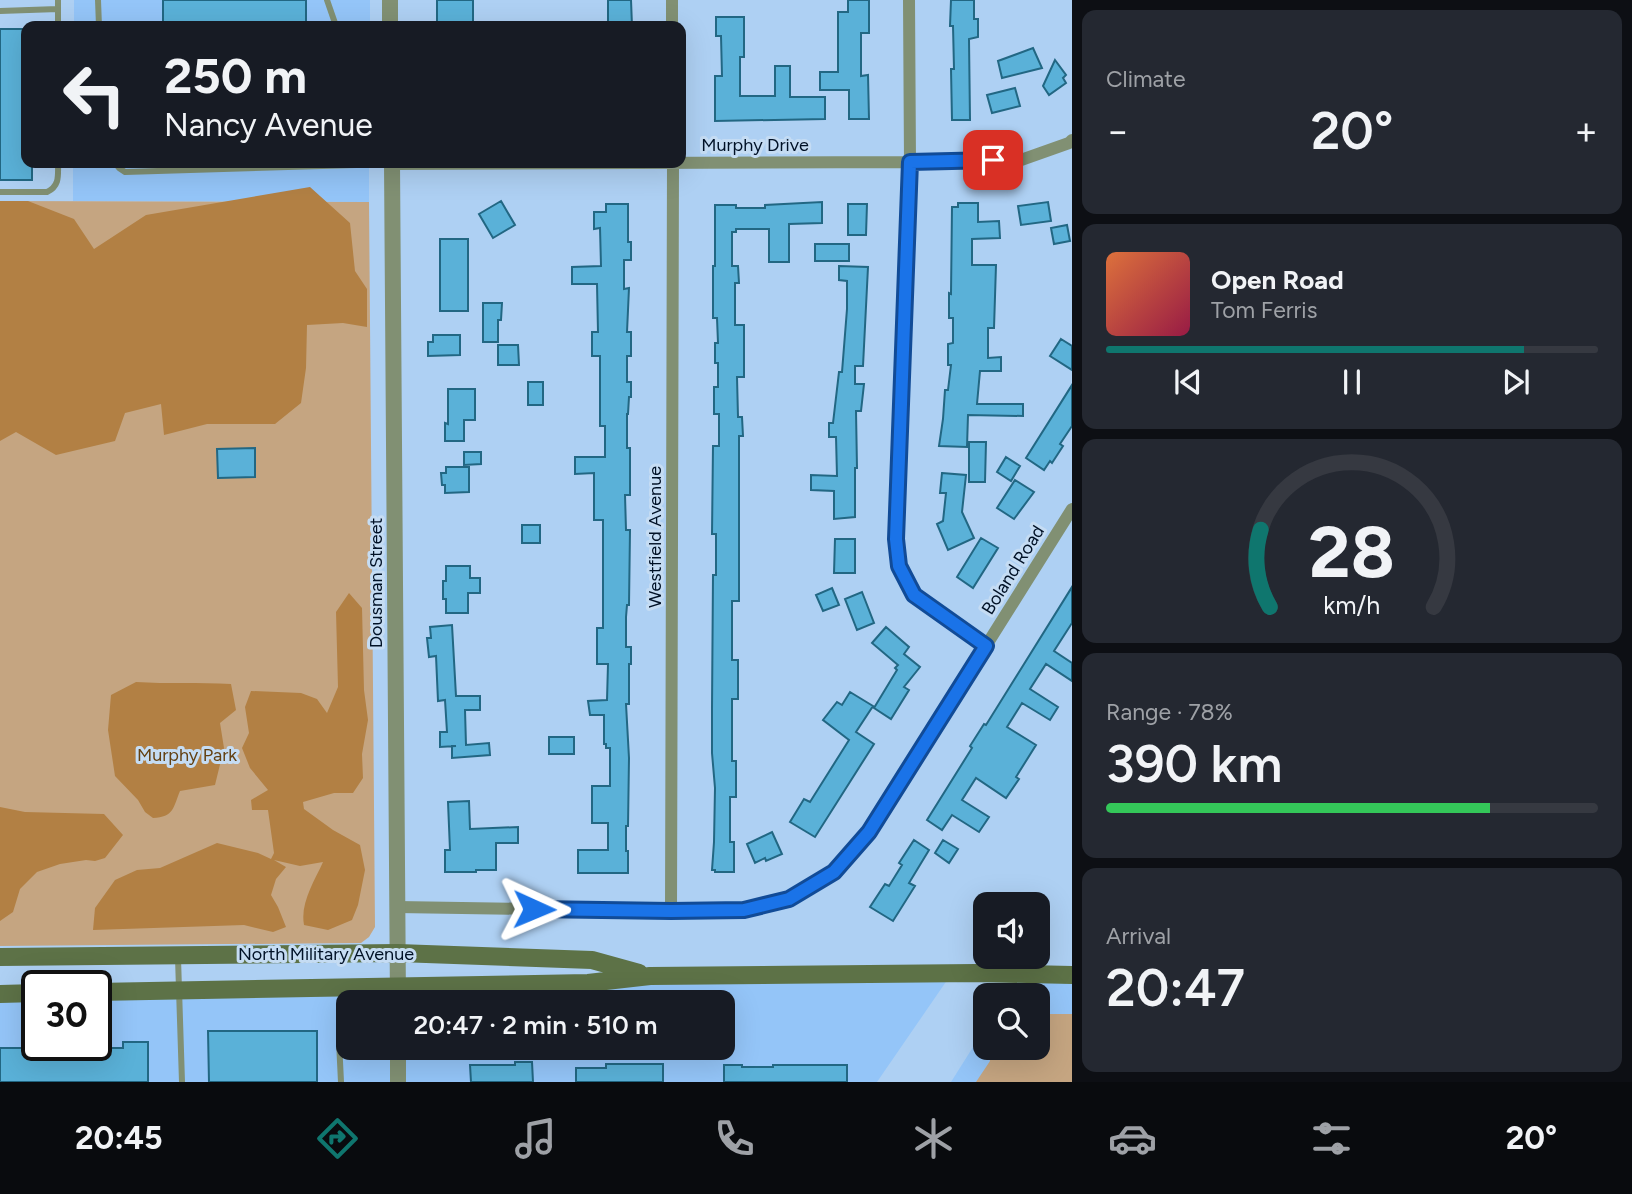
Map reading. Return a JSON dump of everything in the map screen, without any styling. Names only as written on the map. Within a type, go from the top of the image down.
[{"type":"main road","name":"North Military Avenue","points":[[0,957],[398,953],[592,960],[650,976]]},
{"type":"main road","name":"North Military Avenue","points":[[477,990],[650,976],[976,973],[1072,975]]},
{"type":"main road","name":"North Military Avenue","points":[[112,992],[178,990],[336,994]]},
{"type":"main road","points":[[0,993],[21,993]]},
{"type":"street","points":[[390,0],[390,21]]},
{"type":"street","points":[[672,0],[672,21]]},
{"type":"street","points":[[909,0],[910,162],[896,539],[899,566],[914,595],[986,646]]},
{"type":"street","name":"Murphy Drive","points":[[686,163],[1021,160],[1072,140]]},
{"type":"street","name":"Dousman Street","points":[[392,168],[398,990]]},
{"type":"street","name":"Westfield Avenue","points":[[671,911],[673,168]]},
{"type":"street","name":"Boland Road","points":[[397,907],[744,910],[789,899],[834,872],[869,832],[1072,509]]},
{"type":"street","points":[[398,1060],[398,1082]]},
{"type":"lane","points":[[58,0],[58,21]]},
{"type":"lane","points":[[98,0],[99,21]]},
{"type":"lane","points":[[327,0],[334,21]]},
{"type":"lane","points":[[0,10],[58,9]]},
{"type":"lane","points":[[0,192],[47,192],[57,184],[58,168]]},
{"type":"lane","points":[[118,168],[125,172],[228,168]]},
{"type":"lane","points":[[178,955],[182,1082]]},
{"type":"lane","points":[[340,1060],[341,1082]]},
{"type":"shaded area","points":[[74,0],[370,0],[370,21],[74,21]]},
{"type":"shaded area","points":[[73,168],[369,168],[369,202],[73,201]]},
{"type":"shaded area","points":[[952,973],[877,1082],[0,1082],[0,994],[21,993],[21,1061],[112,1061],[112,992]]},
{"type":"shaded area","points":[[1020,974],[1072,975],[1072,1082],[951,1082],[973,1047],[973,1060],[1050,1060],[1050,983],[1014,983]]},
{"type":"green space","points":[[310,187],[350,223],[355,271],[367,289],[367,327],[343,323],[307,325],[306,368],[301,403],[275,424],[207,424],[164,435],[161,404],[125,413],[115,441],[56,455],[16,432],[0,441],[0,201],[28,201],[74,219],[94,249],[146,215]]},
{"type":"green space","name":"Murphy Park","points":[[0,201],[369,202],[375,927],[361,943],[0,946]]},
{"type":"green space","points":[[349,593],[362,608],[364,690],[368,720],[362,754],[363,778],[353,793],[334,793],[303,802],[304,809],[360,845],[365,870],[352,920],[328,930],[304,925],[306,901],[323,862],[300,866],[274,860],[286,867],[276,879],[271,895],[286,927],[273,932],[244,925],[93,930],[95,908],[115,880],[137,870],[160,868],[217,843],[271,859],[274,853],[268,810],[252,810],[251,800],[268,790],[250,768],[242,748],[249,733],[245,707],[251,691],[301,693],[317,699],[327,713],[338,687],[336,612]]},
{"type":"green space","points":[[136,682],[231,684],[236,710],[220,723],[224,748],[215,785],[180,791],[169,814],[160,817],[153,818],[145,812],[138,800],[115,776],[108,730],[111,695]]},
{"type":"green space","points":[[0,807],[25,812],[104,814],[123,835],[105,858],[60,864],[37,872],[20,889],[13,912],[0,921]]},
{"type":"green space","points":[[1050,1014],[1072,1014],[1072,1082],[976,1082],[990,1061],[1050,1060]]},
{"type":"building","points":[[163,0],[306,0],[306,21],[163,21]]},
{"type":"building","points":[[437,0],[473,0],[473,21],[437,21]]},
{"type":"building","points":[[608,0],[631,0],[632,21],[608,21]]},
{"type":"building","points":[[848,0],[869,0],[869,33],[861,33],[861,76],[868,75],[869,119],[849,119],[849,90],[820,90],[820,72],[838,72],[838,12],[848,12]]},
{"type":"building","points":[[951,0],[974,0],[974,19],[978,19],[978,37],[969,39],[970,120],[952,120],[951,69],[954,69],[953,26],[950,26]]},
{"type":"building","points":[[716,17],[744,17],[740,96],[775,96],[775,66],[790,66],[790,97],[825,97],[825,119],[715,121],[715,76],[722,76],[721,36],[716,36]]},
{"type":"building","points":[[0,29],[21,29],[21,168],[32,168],[32,180],[0,180]]},
{"type":"building","points":[[1033,48],[1042,68],[1002,78],[998,61]]},
{"type":"building","points":[[1055,60],[1066,75],[1063,78],[1066,83],[1049,95],[1043,86]]},
{"type":"building","points":[[1015,88],[1020,106],[992,113],[987,95]]},
{"type":"building","points":[[501,201],[515,225],[493,238],[479,214]]},
{"type":"building","points":[[822,202],[822,223],[789,224],[789,262],[769,262],[769,229],[736,229],[736,232],[732,232],[732,266],[738,266],[739,283],[735,283],[735,325],[744,325],[744,377],[737,377],[738,417],[742,417],[743,436],[739,436],[739,601],[732,601],[732,660],[738,660],[738,699],[732,699],[732,761],[736,761],[736,797],[730,797],[730,842],[734,842],[734,872],[715,872],[712,870],[715,788],[712,708],[716,534],[712,534],[713,446],[719,446],[719,414],[714,414],[714,387],[718,387],[718,363],[715,363],[715,343],[718,343],[717,318],[713,318],[715,205],[765,208],[765,205]]},
{"type":"building","points":[[1048,202],[1051,221],[1021,225],[1018,206]]},
{"type":"building","points":[[958,203],[978,203],[978,222],[999,221],[1000,238],[972,239],[972,265],[996,265],[994,328],[988,328],[988,358],[1001,357],[1001,371],[980,371],[977,404],[1023,404],[1023,416],[968,415],[967,447],[939,446],[945,390],[948,390],[951,365],[948,365],[948,344],[953,343],[953,318],[949,318],[952,207],[958,207]]},
{"type":"building","points":[[606,204],[628,204],[628,242],[631,242],[631,260],[624,260],[624,289],[629,288],[627,332],[631,332],[631,356],[627,356],[627,382],[631,382],[627,414],[630,495],[625,495],[626,530],[630,530],[626,647],[631,647],[629,704],[626,704],[629,758],[626,826],[628,873],[578,873],[578,850],[608,850],[608,823],[592,823],[592,786],[610,786],[610,748],[606,748],[604,744],[604,715],[590,715],[588,701],[607,700],[608,664],[597,664],[597,628],[603,628],[603,520],[594,520],[594,473],[575,474],[575,457],[605,457],[605,426],[600,426],[600,356],[592,356],[592,332],[598,332],[597,284],[572,284],[572,267],[601,266],[600,228],[594,229],[594,212],[606,212]]},
{"type":"building","points":[[848,204],[867,204],[866,235],[848,235]]},
{"type":"building","points":[[1067,225],[1070,241],[1054,244],[1051,228]]},
{"type":"building","points":[[440,239],[468,239],[468,311],[440,311]]},
{"type":"building","points":[[815,244],[849,244],[849,261],[815,261]]},
{"type":"building","points":[[839,266],[868,267],[863,366],[855,366],[855,384],[864,384],[861,411],[856,411],[855,517],[834,519],[834,491],[811,490],[811,475],[837,476],[836,437],[829,437],[829,423],[833,423],[839,372],[842,372],[847,309],[847,281],[839,280]]},
{"type":"building","points":[[483,303],[502,303],[501,320],[498,320],[498,342],[483,342]]},
{"type":"building","points":[[433,335],[460,335],[460,355],[428,356],[428,342],[433,342]]},
{"type":"building","points":[[1061,339],[1072,346],[1072,370],[1050,356]]},
{"type":"building","points":[[498,345],[518,345],[519,365],[498,365]]},
{"type":"building","points":[[528,382],[543,382],[543,405],[528,405]]},
{"type":"building","points":[[1072,385],[1072,426],[1060,444],[1063,446],[1044,470],[1026,458]]},
{"type":"building","points":[[448,389],[475,389],[475,420],[464,420],[464,441],[445,441]]},
{"type":"building","points":[[969,442],[986,442],[985,482],[969,482]]},
{"type":"building","points":[[255,448],[255,477],[218,478],[217,449]]},
{"type":"building","points":[[464,452],[481,452],[481,464],[464,465]]},
{"type":"building","points":[[1006,457],[1020,466],[1011,481],[997,472]]},
{"type":"building","points":[[446,467],[469,467],[469,492],[445,493],[441,473],[446,473]]},
{"type":"building","points":[[942,473],[966,475],[962,512],[974,538],[948,550],[937,524],[943,521],[946,493],[940,493]]},
{"type":"building","points":[[1015,480],[1034,492],[1014,519],[997,508]]},
{"type":"building","points":[[522,525],[540,525],[540,543],[522,543]]},
{"type":"building","points":[[981,538],[998,548],[973,588],[957,577]]},
{"type":"building","points":[[835,539],[855,539],[855,573],[834,573]]},
{"type":"building","points":[[446,566],[470,566],[470,578],[480,578],[480,593],[468,593],[468,613],[446,613],[443,581],[446,581]]},
{"type":"building","points":[[1072,587],[1072,623],[1054,651],[1072,663],[1072,681],[1046,664],[1030,689],[1058,707],[1050,720],[1022,703],[1007,727],[1036,745],[1016,777],[1019,779],[1006,798],[976,778],[962,800],[989,817],[979,832],[952,815],[942,830],[927,820],[972,748],[970,746],[984,724],[986,725]]},
{"type":"building","points":[[832,588],[839,605],[823,611],[816,595]]},
{"type":"building","points":[[862,592],[874,623],[857,630],[845,599]]},
{"type":"building","points":[[452,625],[456,696],[480,696],[480,710],[465,710],[466,745],[489,743],[490,755],[452,758],[452,746],[440,747],[440,732],[447,732],[445,700],[438,701],[436,656],[429,657],[427,638],[431,638],[430,627]]},
{"type":"building","points":[[886,627],[909,647],[904,654],[920,667],[904,687],[909,690],[891,719],[874,708],[898,665],[872,643]]},
{"type":"building","points":[[850,692],[873,706],[856,732],[874,744],[815,837],[790,822],[804,799],[810,802],[849,740],[823,720],[837,702],[842,705]]},
{"type":"building","points":[[549,737],[574,737],[574,754],[549,754]]},
{"type":"building","points":[[469,801],[470,829],[518,827],[518,843],[496,843],[496,870],[445,872],[445,850],[450,850],[448,802]]},
{"type":"building","points":[[772,832],[782,854],[755,863],[747,844]]},
{"type":"building","points":[[914,840],[929,850],[909,883],[915,886],[893,921],[870,907],[885,884],[889,886],[902,865],[899,863]]},
{"type":"building","points":[[943,840],[958,849],[949,863],[935,853]]},
{"type":"building","points":[[208,1031],[317,1031],[317,1082],[209,1082]]},
{"type":"building","points":[[123,1042],[148,1042],[148,1082],[0,1082],[0,1048],[21,1048],[21,1061],[112,1061],[112,1048],[123,1048]]},
{"type":"building","points":[[515,1062],[532,1062],[533,1082],[471,1082],[470,1065],[515,1065]]},
{"type":"building","points":[[606,1064],[663,1064],[663,1082],[576,1082],[576,1068],[606,1068]]},
{"type":"building","points":[[724,1065],[847,1065],[847,1082],[724,1082]]},
{"type":"route","points":[[534,909],[744,910],[789,899],[834,872],[869,832],[986,646],[914,595],[899,566],[896,539],[910,162],[993,160]]}]
